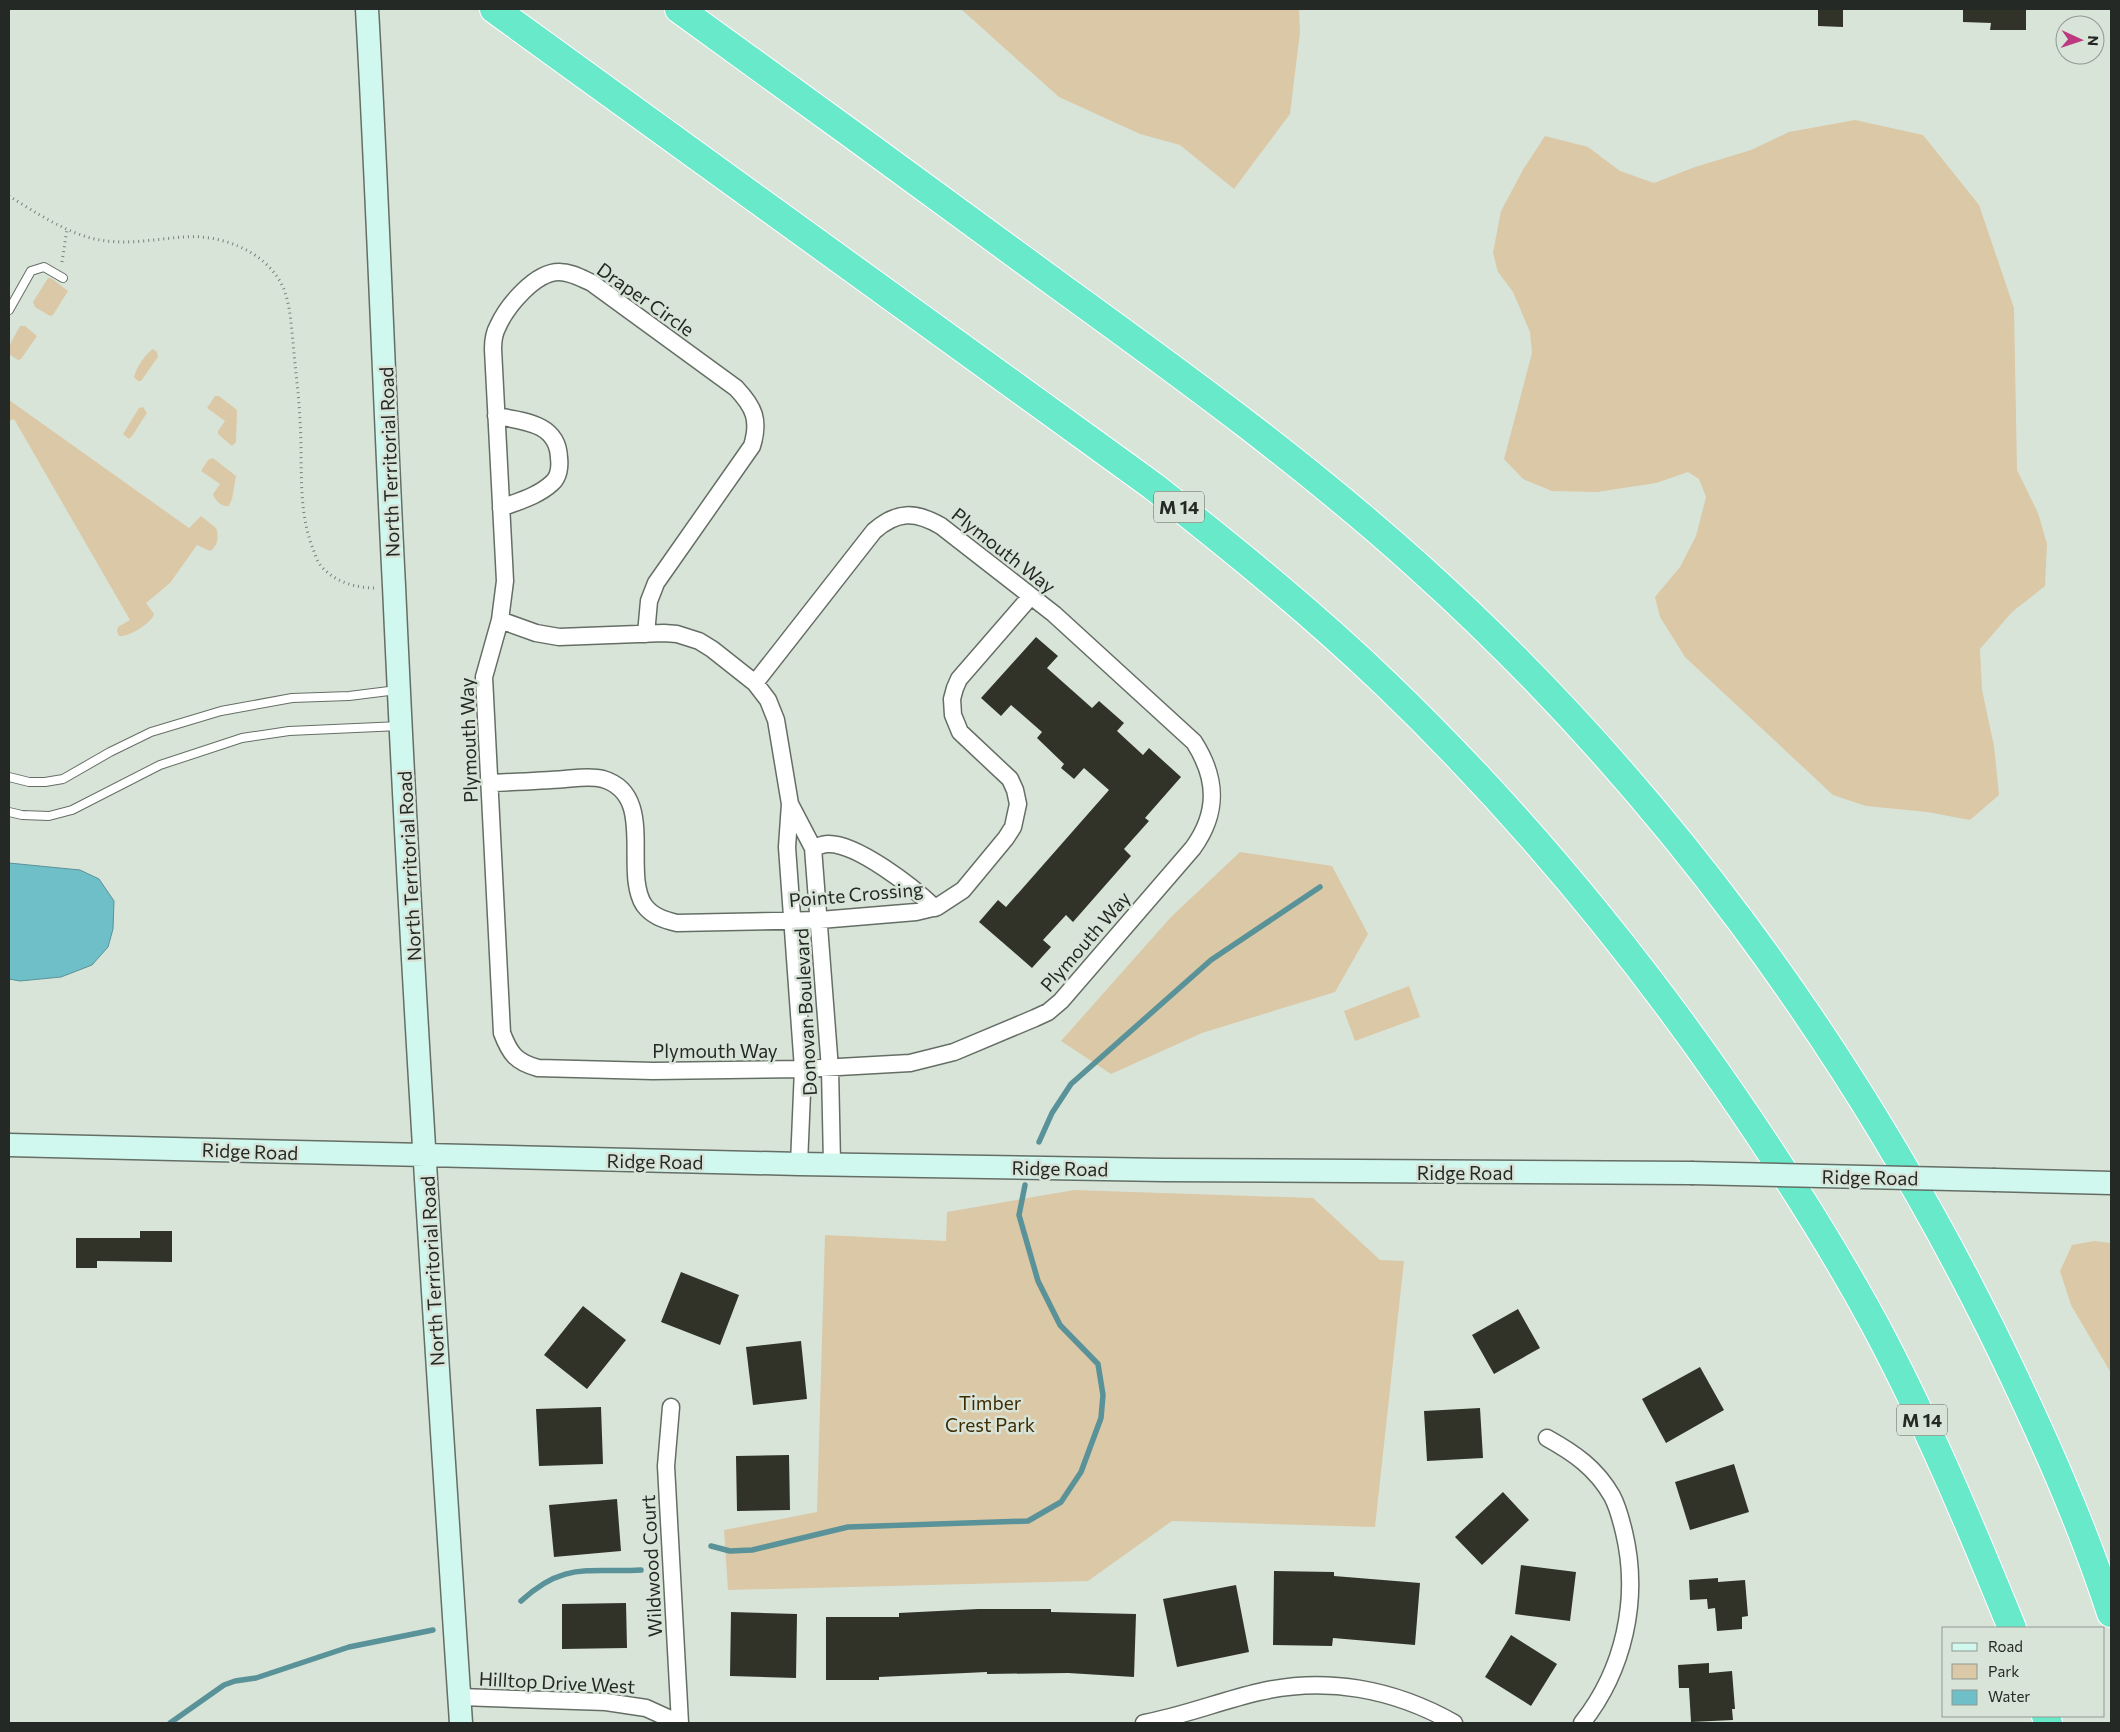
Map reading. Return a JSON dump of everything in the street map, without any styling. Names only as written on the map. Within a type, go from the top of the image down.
[{"type":"highway","name":"M 14","points":[[494,9],[1145,480],[1239,554],[1313,617],[1385,683],[1503,804],[1573,883],[1619,940],[1685,1028],[1800,1194],[1874,1323],[1929,1432],[2012,1627]]},
{"type":"highway","points":[[679,9],[1247,422],[1420,568],[1490,633],[1621,772],[1685,849],[1789,986],[1851,1078],[1895,1150],[1967,1281],[2014,1376],[2066,1493],[2097,1570],[2111,1613]]},
{"type":"street","name":"North Territorial Road","points":[[367,9],[380,236],[399,690],[431,1268],[461,1723]]},
{"type":"street","name":"Draper Circle","points":[[500,620],[505,581],[492,349],[498,326],[504,315],[533,282],[545,275],[558,272],[575,274],[592,283],[736,388],[748,401],[756,423],[752,446],[656,583],[649,601],[646,634]]},
{"type":"street","points":[[496,416],[533,423],[549,433],[559,448],[560,468],[554,482],[538,494],[501,508]]},
{"type":"street","name":"Plymouth Way","points":[[500,620],[484,677],[502,1033],[508,1048],[516,1058],[525,1064],[538,1068],[653,1070],[830,1068],[910,1063],[954,1052],[1048,1012],[1061,1001],[1187,855],[1206,827],[1212,803],[1212,782],[1205,759],[1194,742],[1031,596],[934,522],[919,516],[895,517],[884,522],[874,531],[755,683]]},
{"type":"street","name":"Pointe Crossing","points":[[489,783],[591,778],[611,782],[623,791],[629,799],[634,816],[639,892],[644,904],[654,915],[663,920],[676,923],[820,920],[916,912],[935,908],[949,901],[963,890],[1013,827],[1018,804],[1013,785],[1004,773],[960,732],[953,715],[952,699],[959,679],[1031,596]]},
{"type":"street","name":"Donovan Boulevard","points":[[500,620],[536,633],[559,638],[677,634],[699,641],[712,648],[755,683],[768,700],[776,720],[790,804],[787,847],[803,1069],[800,1164]]},
{"type":"street","name":"Donovan Boulevard","points":[[790,804],[813,848],[830,1068],[832,1163]]},
{"type":"street","points":[[813,848],[827,844],[844,846],[906,882],[935,908]]},
{"type":"street","name":"Ridge Road","points":[[9,1145],[800,1164],[832,1163],[1174,1170],[1691,1173],[2111,1183]]},
{"type":"street","name":"Wildwood Court","points":[[672,1407],[666,1466],[679,1723]]},
{"type":"street","points":[[1547,1438],[1576,1454],[1600,1478],[1612,1496],[1620,1516],[1626,1543],[1630,1593],[1625,1634],[1620,1653],[1603,1692],[1582,1723]]},
{"type":"street","points":[[1144,1723],[1164,1720],[1257,1692],[1302,1685],[1334,1685],[1388,1694],[1419,1705],[1454,1723]]},
{"type":"street","name":"Hilltop Drive West","points":[[460,1697],[606,1702],[646,1708],[679,1723]]},
{"type":"lane","points":[[9,310],[31,271],[44,267],[63,278]]},
{"type":"lane","points":[[9,777],[28,782],[63,779],[110,752],[151,732],[221,711],[292,698],[349,696],[399,690]]},
{"type":"lane","points":[[9,812],[22,815],[49,816],[72,810],[160,765],[242,738],[289,731],[401,726]]},
{"type":"path","points":[[9,196],[67,229],[100,240],[146,242],[185,237],[212,238],[243,248],[268,263],[282,284],[290,314],[300,421],[302,498],[308,536],[319,563],[340,582],[365,588],[394,587]]},
{"type":"path","points":[[63,278],[62,262],[67,229]]},
{"type":"green space","points":[[961,9],[1299,9],[1300,32],[1290,114],[1234,189],[1180,145],[1140,134],[1059,97]]},
{"type":"green space","points":[[1855,120],[1923,135],[1979,205],[2014,308],[2017,470],[2038,513],[2047,544],[2045,586],[2012,612],[1980,649],[1982,690],[1994,746],[1999,795],[1970,820],[1927,812],[1866,806],[1833,795],[1685,657],[1660,617],[1655,597],[1680,567],[1696,536],[1706,497],[1699,479],[1688,472],[1656,483],[1597,492],[1552,491],[1523,479],[1504,459],[1532,353],[1530,332],[1513,292],[1498,272],[1493,253],[1501,211],[1524,168],[1545,136],[1588,147],[1620,171],[1654,183],[1695,167],[1751,150],[1789,132]]},
{"type":"green space","points":[[48,278],[51,278],[68,291],[53,315],[50,316],[35,307],[33,302]]},
{"type":"green space","points":[[20,326],[25,326],[37,336],[21,359],[18,360],[9,354],[9,346]]},
{"type":"green space","points":[[153,349],[157,352],[158,357],[141,381],[138,381],[134,377],[137,370],[144,358]]},
{"type":"green space","points":[[215,396],[219,396],[237,410],[236,442],[232,446],[218,434],[225,421],[207,408]]},
{"type":"green space","points":[[9,400],[189,528],[201,516],[216,528],[218,537],[215,546],[210,551],[197,545],[170,583],[146,603],[154,614],[149,622],[128,635],[119,636],[117,631],[118,627],[130,620],[14,419],[9,421]]},
{"type":"green space","points":[[143,407],[147,413],[129,439],[123,434],[139,408]]},
{"type":"green space","points":[[213,458],[236,476],[229,506],[221,504],[214,497],[213,494],[220,484],[201,471],[208,460]]},
{"type":"green space","points":[[1240,852],[1332,866],[1368,934],[1335,992],[1202,1033],[1111,1074],[1061,1041],[1171,917]]},
{"type":"green space","points":[[1409,986],[1420,1017],[1355,1041],[1344,1011]]},
{"type":"green space","name":"Timber Crest Park","points":[[1074,1190],[1313,1198],[1380,1260],[1404,1261],[1375,1527],[1172,1521],[1088,1581],[728,1590],[724,1530],[817,1512],[825,1235],[946,1241],[947,1212]]},
{"type":"green space","points":[[2094,1241],[2111,1243],[2111,1373],[2071,1305],[2060,1271],[2072,1245]]},
{"type":"water","points":[[9,863],[80,870],[99,879],[114,901],[113,929],[108,947],[92,965],[61,977],[20,981],[9,979]]},
{"type":"building","points":[[1818,9],[1843,9],[1843,27],[1818,26]]},
{"type":"building","points":[[1963,9],[2026,9],[2026,30],[1990,30],[1991,23],[1963,22]]},
{"type":"building","points":[[1036,637],[1058,656],[1047,668],[1092,708],[1099,701],[1124,723],[1117,731],[1143,755],[1149,748],[1181,777],[1145,818],[1149,821],[1124,849],[1131,856],[1073,922],[1066,915],[1043,940],[1051,947],[1032,968],[979,922],[998,900],[1006,907],[1109,790],[1084,768],[1074,779],[1061,768],[1064,764],[1037,738],[1042,732],[1011,705],[1001,716],[981,698]]},
{"type":"building","points":[[140,1231],[172,1231],[172,1262],[97,1261],[97,1268],[76,1268],[76,1238],[140,1238]]},
{"type":"building","points":[[681,1272],[739,1295],[720,1345],[661,1322]]},
{"type":"building","points":[[583,1306],[626,1340],[587,1389],[544,1355]]},
{"type":"building","points":[[1518,1309],[1540,1348],[1494,1374],[1472,1335]]},
{"type":"building","points":[[801,1341],[807,1399],[753,1405],[746,1347]]},
{"type":"building","points":[[1700,1367],[1724,1410],[1666,1443],[1642,1399]]},
{"type":"building","points":[[601,1407],[603,1464],[539,1466],[536,1409]]},
{"type":"building","points":[[1480,1408],[1483,1458],[1427,1461],[1424,1411]]},
{"type":"building","points":[[789,1455],[790,1510],[737,1511],[736,1456]]},
{"type":"building","points":[[1734,1464],[1749,1512],[1690,1530],[1675,1482]]},
{"type":"building","points":[[1503,1492],[1529,1520],[1482,1565],[1455,1537]]},
{"type":"building","points":[[617,1499],[621,1551],[554,1557],[549,1505]]},
{"type":"building","points":[[1521,1565],[1576,1572],[1570,1621],[1515,1614]]},
{"type":"building","points":[[1274,1571],[1334,1572],[1334,1576],[1420,1583],[1415,1645],[1333,1638],[1332,1646],[1273,1645]]},
{"type":"building","points":[[1718,1578],[1718,1582],[1745,1580],[1748,1616],[1742,1617],[1742,1629],[1717,1631],[1715,1608],[1708,1609],[1707,1599],[1690,1600],[1689,1580]]},
{"type":"building","points":[[1236,1585],[1249,1652],[1177,1667],[1163,1599]]},
{"type":"building","points":[[626,1603],[627,1648],[562,1649],[562,1604]]},
{"type":"building","points":[[978,1609],[1051,1609],[1051,1612],[1136,1614],[1134,1677],[1068,1673],[987,1674],[987,1672],[879,1677],[879,1680],[826,1680],[826,1617],[899,1617],[899,1613]]},
{"type":"building","points":[[731,1612],[797,1614],[796,1678],[730,1676]]},
{"type":"building","points":[[1511,1635],[1557,1664],[1531,1706],[1485,1677]]},
{"type":"building","points":[[1709,1663],[1709,1673],[1732,1671],[1735,1709],[1732,1709],[1733,1720],[1691,1722],[1689,1688],[1679,1688],[1678,1665]]},
{"type":"waterway","points":[[1039,1142],[1052,1113],[1071,1084],[1211,960],[1320,887]]},
{"type":"waterway","points":[[711,1546],[730,1551],[752,1550],[848,1527],[1028,1521],[1061,1502],[1081,1472],[1101,1418],[1103,1395],[1098,1364],[1060,1325],[1038,1281],[1019,1215],[1025,1185]]},
{"type":"waterway","points":[[521,1601],[536,1588],[564,1574],[592,1571],[641,1570]]},
{"type":"waterway","points":[[170,1723],[224,1685],[235,1681],[256,1678],[349,1647],[433,1630]]}]
